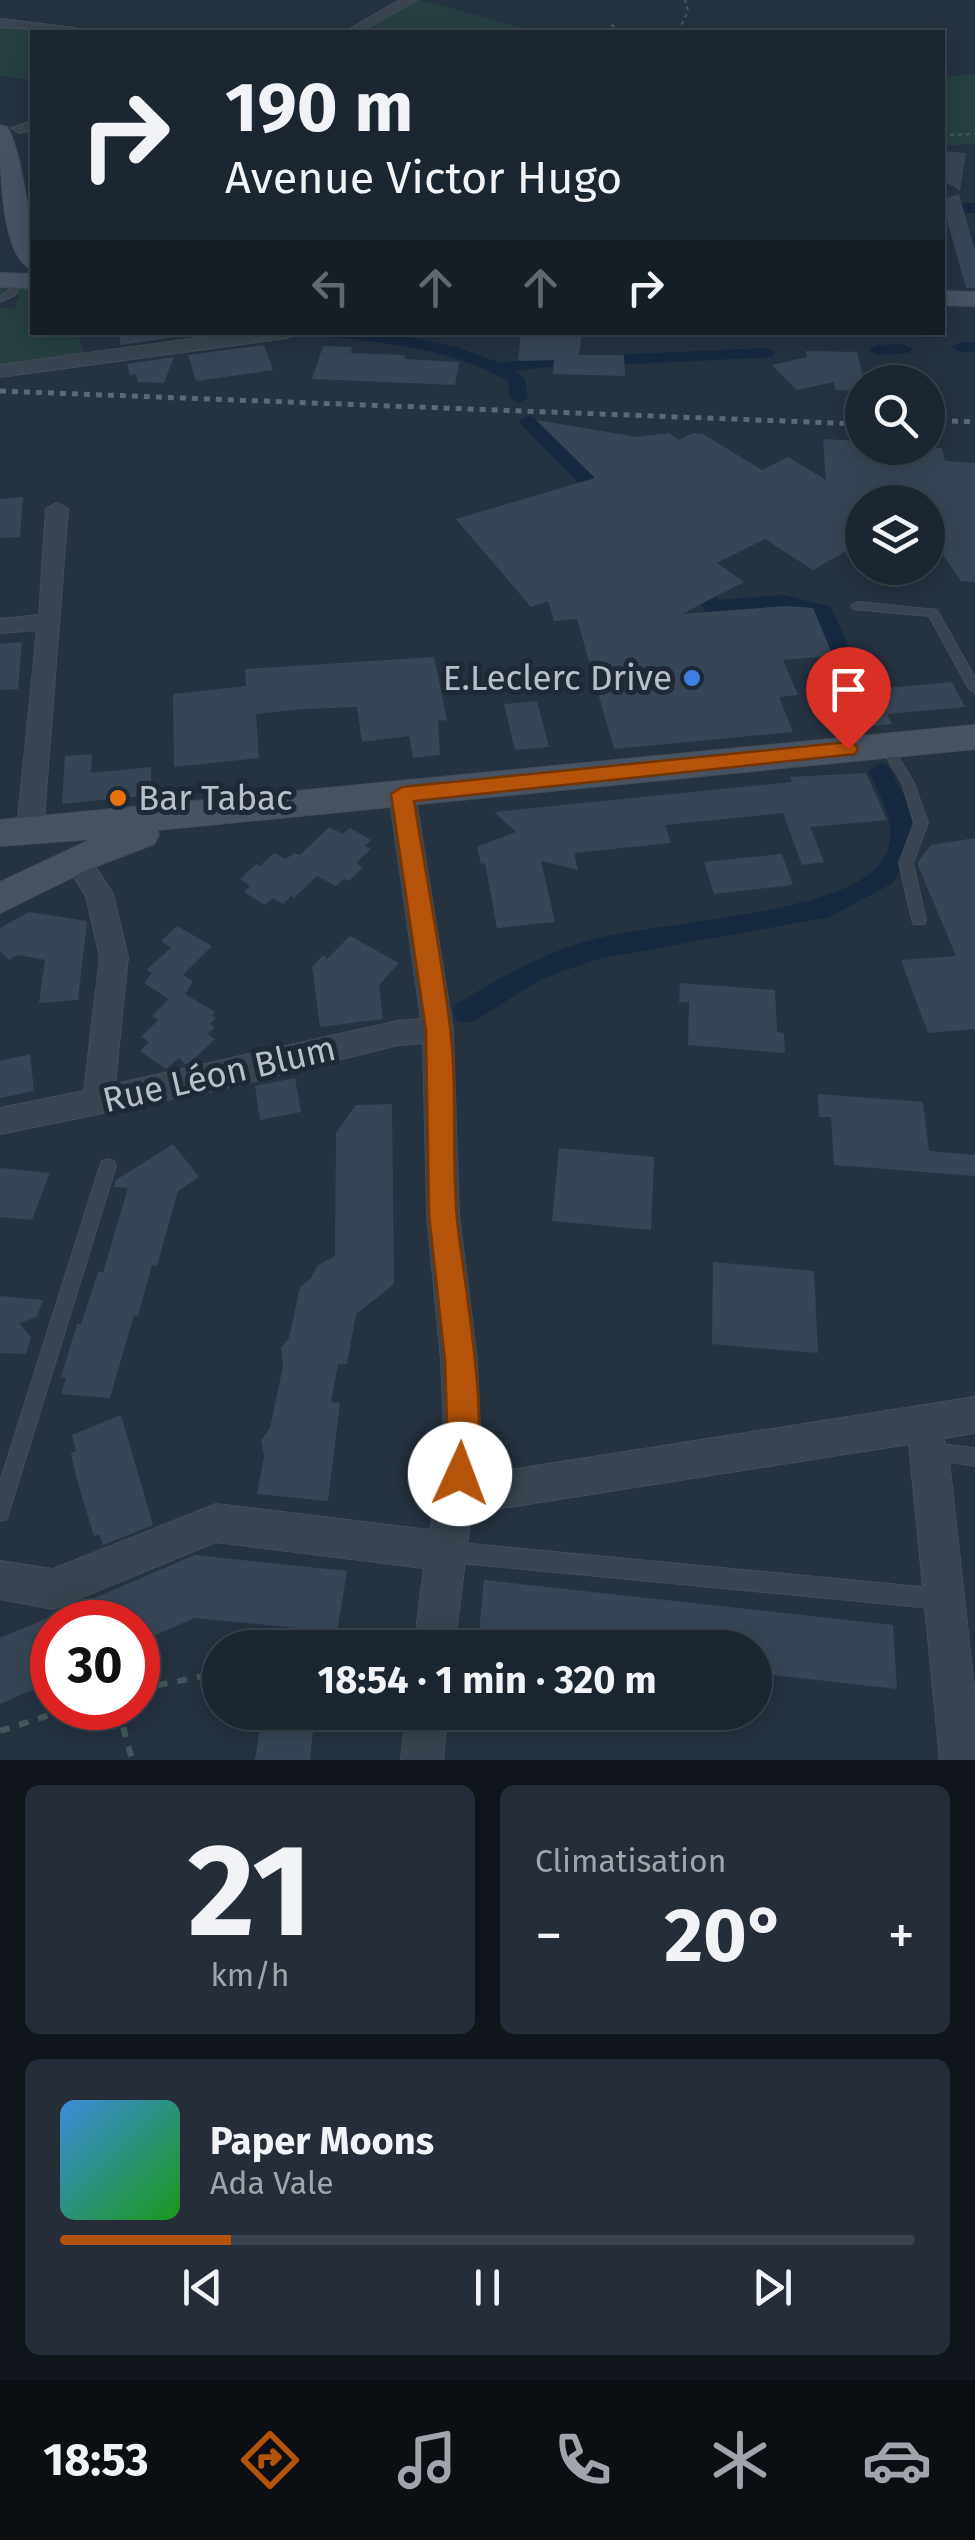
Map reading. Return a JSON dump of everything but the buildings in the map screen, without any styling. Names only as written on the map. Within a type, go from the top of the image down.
[{"type":"main road","points":[[17,128],[13,172],[23,207],[17,273]]},
{"type":"main road","points":[[945,298],[975,299]]},
{"type":"main road","points":[[0,898],[67,864],[173,826],[240,812],[975,737]]},
{"type":"main road","points":[[13,828],[113,824],[213,809],[240,812]]},
{"type":"main road","points":[[13,828],[67,864]]},
{"type":"street","points":[[356,30],[410,0]]},
{"type":"street","points":[[0,22],[60,30]]},
{"type":"street","points":[[0,371],[265,335]]},
{"type":"street","points":[[13,828],[50,622],[57,508]]},
{"type":"street","points":[[0,626],[50,622]]},
{"type":"street","points":[[402,794],[438,1030],[443,1215],[461,1397],[463,1453],[436,1630]]},
{"type":"street","points":[[67,864],[100,894],[114,957],[98,1101]]},
{"type":"street","name":"Rue Léon Blum","points":[[0,1121],[398,1033],[438,1030]]},
{"type":"street","points":[[457,1494],[484,1494],[925,1438],[975,1416]]},
{"type":"street","points":[[925,1438],[943,1599],[965,1743]]},
{"type":"street","points":[[0,1580],[53,1589],[216,1523],[446,1551]]},
{"type":"street","points":[[427,1730],[428,1759]]},
{"type":"lane","points":[[857,606],[933,613],[975,690]]},
{"type":"lane","points":[[885,746],[908,783],[920,823],[906,863],[918,920]]},
{"type":"lane","points":[[0,1512],[108,1166]]},
{"type":"lane","points":[[925,1438],[975,1457]]},
{"type":"lane","points":[[446,1551],[943,1599]]},
{"type":"path","points":[[679,30],[688,11],[685,0]]},
{"type":"path","points":[[611,25],[622,30]]},
{"type":"path","points":[[945,135],[975,134]]},
{"type":"path","points":[[160,1685],[202,1677]]},
{"type":"path","points":[[0,1731],[30,1721]]},
{"type":"path","points":[[124,1730],[132,1760]]},
{"type":"green space","points":[[420,0],[532,30],[362,30]]},
{"type":"green space","points":[[0,24],[45,30],[30,30],[30,80],[0,76]]},
{"type":"green space","points":[[975,74],[975,144],[945,146],[945,77]]},
{"type":"green space","points":[[0,289],[30,289],[30,335],[78,335],[86,359],[0,368],[0,308],[14,309],[20,296],[0,294]]},
{"type":"waterway","points":[[945,207],[975,208]]},
{"type":"waterway","points":[[363,335],[474,358],[516,379],[519,398]]},
{"type":"waterway","points":[[961,347],[975,347]]},
{"type":"waterway","points":[[878,350],[903,349]]},
{"type":"waterway","points":[[612,360],[766,353]]},
{"type":"waterway","points":[[500,368],[551,362]]},
{"type":"waterway","points":[[528,421],[609,503]]},
{"type":"waterway","points":[[683,577],[714,607],[785,601],[824,612],[840,652],[853,722]]},
{"type":"waterway","points":[[466,1012],[532,972],[596,949],[829,907],[884,876],[905,839],[900,811],[880,771]]},
{"type":"railway","points":[[0,391],[845,423]]},
{"type":"railway","points":[[945,421],[975,422]]},
{"type":"place","name":"E.Leclerc Drive","points":[[692,678]]},
{"type":"place","name":"Bar Tabac","points":[[118,798]]},
{"type":"route","points":[[460,1474],[460,1360],[443,1215],[438,1030],[402,794],[848,749]]}]
